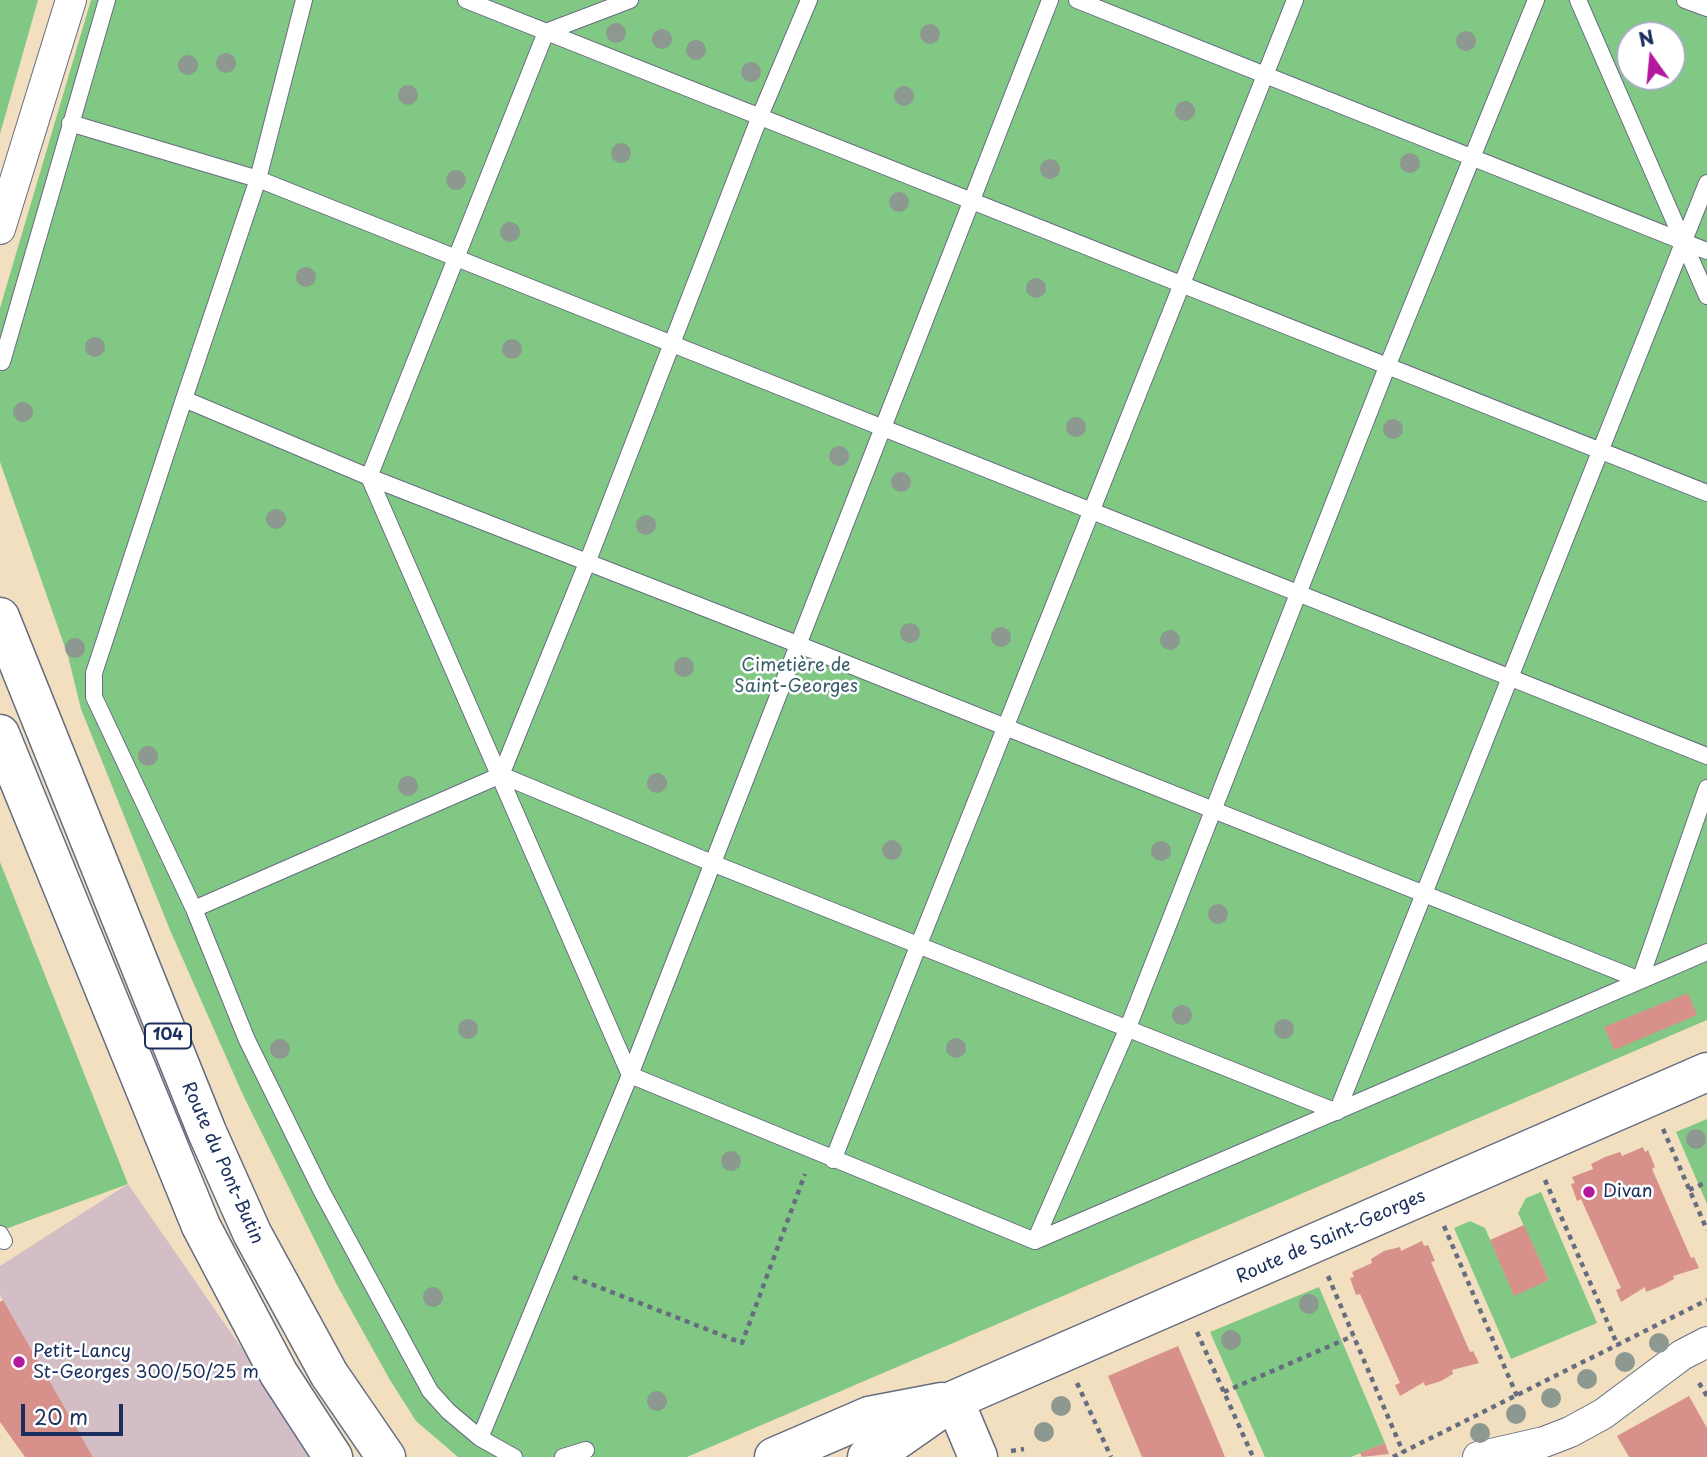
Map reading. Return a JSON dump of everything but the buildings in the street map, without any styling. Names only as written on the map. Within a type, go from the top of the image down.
[{"type":"main road","name":"Route du Pont-Butin","points":[[0,617],[207,1132],[252,1233],[329,1374],[386,1457]]},
{"type":"main road","name":"104","points":[[0,734],[201,1226],[267,1353],[333,1457]]},
{"type":"main road","name":"Route de Saint-Georges","points":[[867,1457],[881,1451],[954,1400],[1707,1072]]},
{"type":"main road","name":"Route de Saint-Georges","points":[[775,1457],[869,1416],[954,1400]]},
{"type":"main road","points":[[954,1400],[978,1457]]},
{"type":"street","points":[[0,229],[71,0]]},
{"type":"street","points":[[1478,1457],[1544,1442],[1570,1432],[1603,1413],[1682,1355],[1707,1342]]},
{"type":"lane","points":[[2,362],[107,0]]},
{"type":"lane","points":[[304,0],[258,178],[94,673],[93,697],[194,909],[247,1040],[321,1190],[430,1391],[448,1411],[481,1438],[514,1457]]},
{"type":"lane","points":[[466,0],[1707,493]]},
{"type":"lane","points":[[630,0],[546,32],[369,477],[631,1075],[1035,1241],[1707,952]]},
{"type":"lane","points":[[194,909],[501,775],[587,563],[760,116],[810,0]]},
{"type":"lane","points":[[481,1438],[631,1075],[797,644],[886,426],[1051,0]]},
{"type":"lane","points":[[1077,0],[1707,251]]},
{"type":"lane","points":[[833,1160],[1295,0]]},
{"type":"lane","points":[[1035,1241],[1127,1030],[1301,593],[1387,367],[1536,0]]},
{"type":"lane","points":[[1578,0],[1707,296]]},
{"type":"lane","points":[[1685,0],[1707,8]]},
{"type":"lane","points":[[70,122],[258,178],[886,426],[1707,756]]},
{"type":"lane","points":[[1336,1112],[1707,183]]},
{"type":"lane","points":[[184,399],[369,477],[797,644],[1640,980]]},
{"type":"lane","points":[[501,775],[712,863],[1336,1112]]},
{"type":"lane","points":[[1640,980],[1707,788]]},
{"type":"lane","points":[[563,1457],[586,1450]]},
{"type":"path","points":[[1662,1128],[1707,1230]]},
{"type":"path","points":[[550,1267],[743,1343],[813,1151]]},
{"type":"path","points":[[1545,1178],[1618,1346]]},
{"type":"path","points":[[1689,1190],[1707,1182]]},
{"type":"path","points":[[1443,1222],[1517,1396]]},
{"type":"path","points":[[1326,1272],[1403,1452]]},
{"type":"path","points":[[1393,1457],[1707,1300]]},
{"type":"path","points":[[1195,1328],[1253,1457]]},
{"type":"path","points":[[1224,1392],[1353,1336]]},
{"type":"path","points":[[1075,1379],[1111,1457]]},
{"type":"shaded area","points":[[128,1184],[317,1457],[93,1457],[0,1295],[0,1266]]},
{"type":"green space","points":[[0,0],[38,0],[0,134]]},
{"type":"green space","name":"Cimetière de Saint-Georges","points":[[91,0],[1707,0],[1707,1020],[687,1457],[458,1457],[416,1421],[390,1380],[337,1285],[243,1095],[170,930],[81,709],[68,656],[0,462],[0,308]]},
{"type":"green space","points":[[0,862],[128,1184],[0,1231]]},
{"type":"green space","points":[[1707,1119],[1707,1204],[1676,1132]]},
{"type":"green space","points":[[1541,1192],[1597,1323],[1511,1359],[1454,1228],[1470,1221],[1485,1228],[1514,1295],[1549,1280],[1518,1213],[1526,1198]]},
{"type":"green space","points":[[1319,1287],[1385,1443],[1351,1457],[1265,1457],[1210,1332]]},
{"type":"place","name":"Divan","points":[[1589,1192]]},
{"type":"place","name":"Petit-Lancy St-Georges 300/50/25 m","points":[[19,1362]]}]
